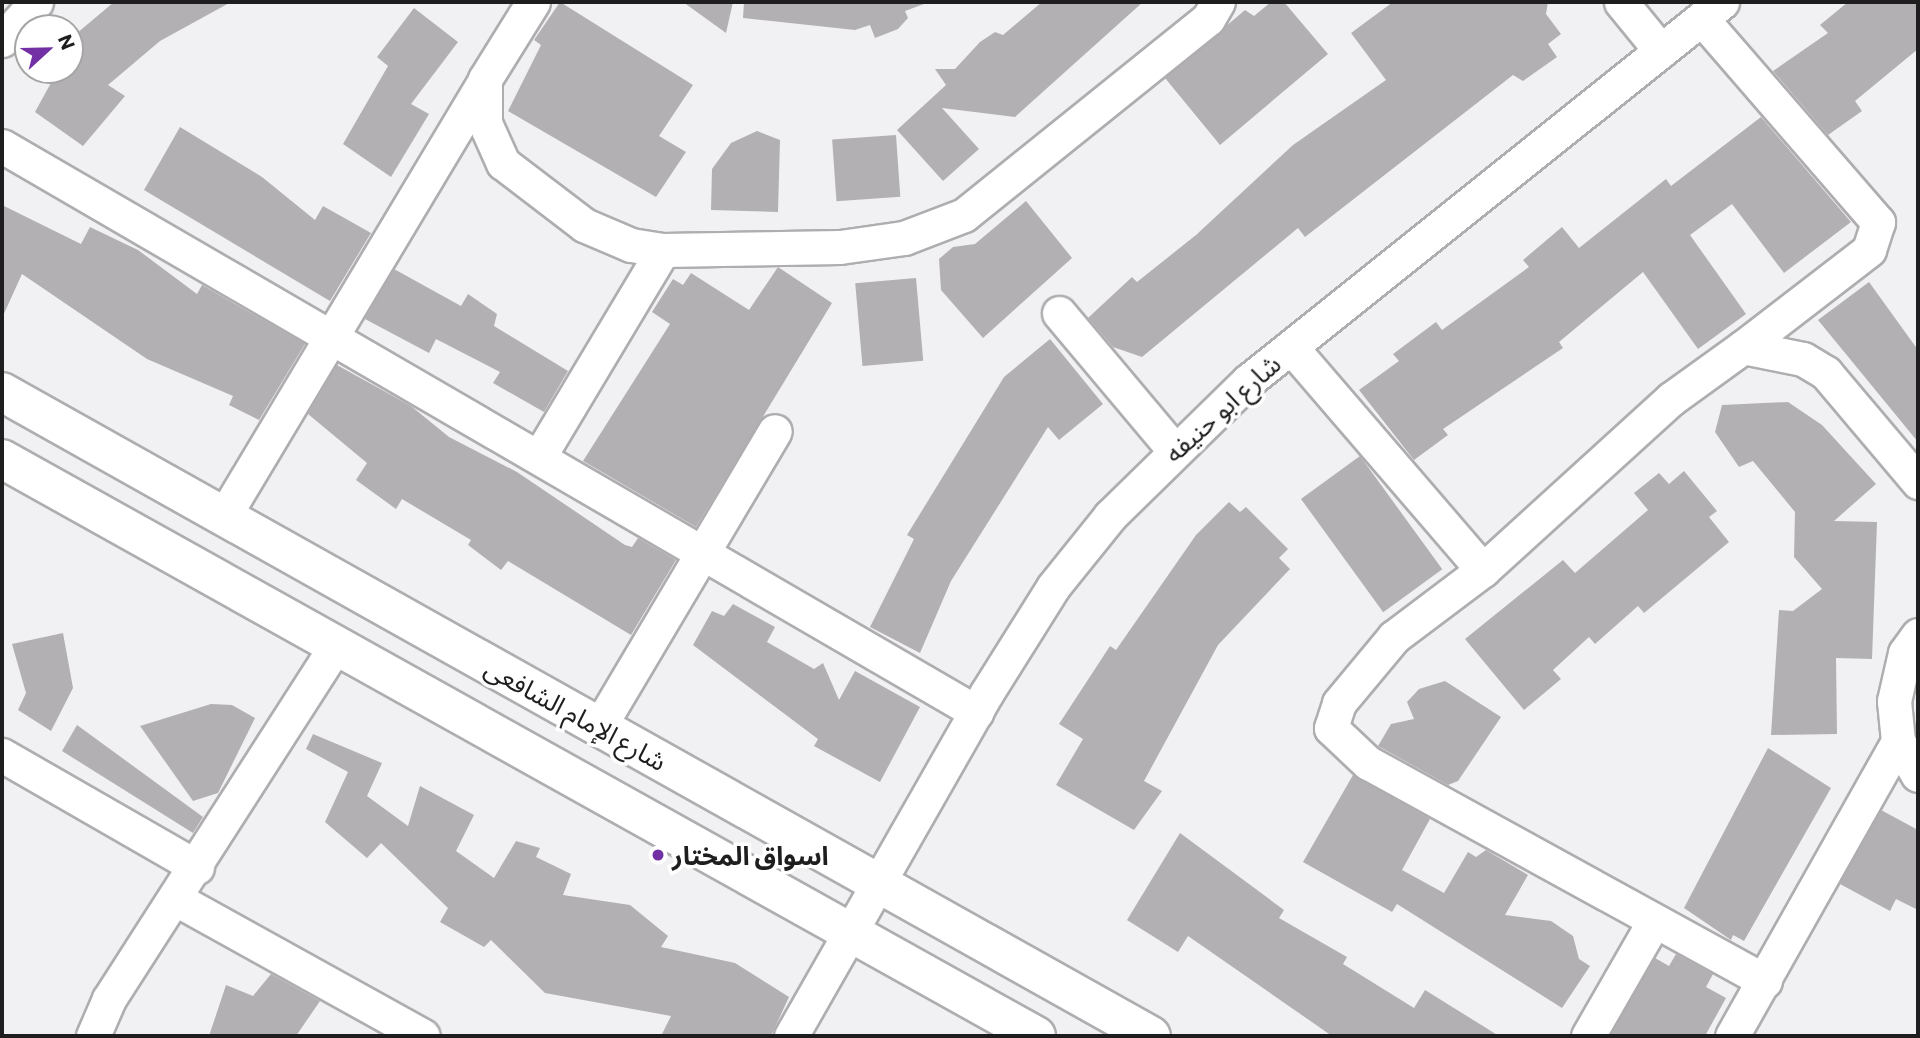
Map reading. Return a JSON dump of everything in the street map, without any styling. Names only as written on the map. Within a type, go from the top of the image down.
[{"type":"street","points":[[2,40],[36,2]]},
{"type":"street","points":[[224,516],[533,2]]},
{"type":"street","points":[[485,79],[485,123],[503,163],[584,225],[631,245],[663,250],[839,247],[904,238],[964,215],[1208,19],[1218,2]]},
{"type":"street","points":[[1621,2],[1661,51]]},
{"type":"street","points":[[1712,10],[1878,222],[1869,250],[1743,347],[1671,398],[1483,569],[1394,638],[1339,703],[1331,729],[1368,763],[1765,981]]},
{"type":"street","name":"شارع ابو حنيفه","points":[[791,1036],[876,882],[1053,587],[1173,449],[1291,347],[1712,10]]},
{"type":"street","points":[[2,146],[976,712]]},
{"type":"street","points":[[539,457],[663,250]]},
{"type":"street","points":[[1059,313],[1173,449]]},
{"type":"street","points":[[1291,347],[1483,569]]},
{"type":"street","points":[[1743,347],[1803,359],[1826,373],[1918,482]]},
{"type":"street","name":"شارع الإمام الشافعى","points":[[2,392],[1151,1036]]},
{"type":"street","points":[[599,727],[775,431]]},
{"type":"street","points":[[2,459],[849,929],[1036,1036]]},
{"type":"street","points":[[1918,635],[1905,653],[1894,701],[1898,741],[1918,775]]},
{"type":"street","points":[[93,1036],[109,999],[197,867],[336,645]]},
{"type":"street","points":[[1732,1036],[1898,741]]},
{"type":"street","points":[[2,755],[197,867]]},
{"type":"street","points":[[176,899],[422,1036]]},
{"type":"street","points":[[1588,1036],[1654,921]]},
{"type":"building","points":[[114,2],[231,2],[160,41],[108,85],[125,96],[83,146],[35,112],[50,84],[84,84],[84,27]]},
{"type":"building","points":[[560,2],[693,85],[659,136],[686,152],[656,197],[508,111],[541,45],[534,40]]},
{"type":"building","points":[[683,2],[733,2],[726,33]]},
{"type":"building","points":[[744,2],[924,4],[905,11],[908,18],[898,29],[875,38],[870,25],[855,30],[743,18]]},
{"type":"building","points":[[1042,2],[1143,2],[1015,117],[942,108],[979,149],[943,181],[897,130],[946,85],[935,69],[955,69],[980,42],[995,32],[1003,35]]},
{"type":"building","points":[[1271,2],[1284,2],[1328,54],[1220,145],[1165,78],[1245,10],[1254,16]]},
{"type":"building","points":[[1393,2],[1548,2],[1546,14],[1561,34],[1548,44],[1557,57],[1523,81],[1513,75],[1305,237],[1298,228],[1142,357],[1113,347],[1088,318],[1132,277],[1137,282],[1196,235],[1293,145],[1386,80],[1351,33]]},
{"type":"building","points":[[1848,2],[1918,2],[1918,49],[1855,101],[1862,111],[1828,135],[1773,71],[1828,33],[1820,25]]},
{"type":"building","points":[[414,8],[458,42],[411,104],[429,114],[391,177],[343,144],[388,66],[377,57]]},
{"type":"building","points":[[1761,117],[1851,222],[1784,273],[1732,204],[1690,235],[1746,314],[1698,349],[1643,272],[1559,342],[1563,348],[1443,429],[1448,435],[1414,460],[1359,390],[1399,361],[1393,354],[1436,322],[1442,330],[1529,267],[1523,260],[1562,227],[1579,248],[1666,179],[1671,186]]},
{"type":"building","points":[[180,127],[262,177],[315,220],[323,206],[371,233],[330,301],[144,190]]},
{"type":"building","points":[[757,131],[780,140],[778,212],[711,210],[712,169],[731,143]]},
{"type":"building","points":[[896,135],[900,197],[836,201],[832,139]]},
{"type":"building","points":[[1026,201],[1072,258],[983,338],[941,290],[939,259],[953,247],[975,244]]},
{"type":"building","points":[[2,205],[81,244],[90,227],[138,250],[197,294],[202,285],[305,344],[259,420],[229,405],[233,396],[147,359],[22,274],[2,318]]},
{"type":"building","points":[[778,267],[832,303],[696,527],[583,461],[670,324],[652,312],[673,279],[683,285],[691,273],[749,310]]},
{"type":"building","points":[[394,269],[461,306],[468,294],[497,314],[494,326],[568,371],[544,412],[493,383],[500,372],[436,339],[429,353],[365,319]]},
{"type":"building","points":[[916,278],[923,361],[862,366],[855,283]]},
{"type":"building","points":[[1869,282],[1918,350],[1918,442],[1818,320]]},
{"type":"building","points":[[1050,339],[1103,404],[1059,440],[1048,427],[951,581],[920,653],[870,627],[914,539],[907,535],[1004,377]]},
{"type":"building","points":[[337,365],[411,406],[449,437],[517,472],[625,545],[632,547],[638,538],[676,560],[631,635],[508,561],[501,570],[468,545],[471,540],[402,499],[396,509],[356,480],[367,463],[308,414]]},
{"type":"building","points":[[1788,402],[1822,425],[1876,484],[1834,521],[1877,522],[1872,659],[1836,658],[1837,734],[1771,735],[1779,610],[1793,611],[1822,589],[1794,557],[1795,512],[1753,461],[1739,467],[1715,432],[1722,405]]},
{"type":"building","points":[[1360,456],[1442,569],[1383,612],[1301,499]]},
{"type":"building","points":[[1684,471],[1717,511],[1709,517],[1729,542],[1644,613],[1638,606],[1595,644],[1589,637],[1553,670],[1561,679],[1524,710],[1465,639],[1563,560],[1575,573],[1648,510],[1634,493],[1659,473],[1669,484]]},
{"type":"building","points":[[1229,502],[1240,512],[1246,507],[1288,549],[1279,558],[1290,569],[1218,645],[1144,781],[1162,791],[1134,830],[1056,785],[1083,739],[1059,724],[1110,646],[1116,650],[1196,535]]},
{"type":"building","points":[[733,604],[775,627],[767,642],[814,669],[823,663],[839,700],[855,671],[920,707],[880,782],[814,746],[818,739],[693,645],[712,611],[724,616]]},
{"type":"building","points":[[63,633],[73,688],[51,731],[18,710],[26,693],[12,644]]},
{"type":"building","points":[[1445,681],[1501,717],[1458,781],[1448,785],[1378,746],[1391,724],[1414,719],[1407,702],[1419,689]]},
{"type":"building","points":[[211,704],[232,705],[255,718],[218,793],[193,801],[140,726]]},
{"type":"building","points":[[77,725],[203,817],[193,833],[62,751]]},
{"type":"building","points":[[313,734],[382,763],[367,796],[408,826],[420,786],[474,815],[456,851],[494,878],[516,841],[540,848],[536,857],[571,874],[563,895],[630,905],[668,936],[661,947],[735,963],[789,997],[771,1036],[661,1036],[671,1016],[545,993],[491,940],[484,947],[440,922],[448,908],[381,843],[367,858],[325,822],[348,772],[306,749]]},
{"type":"building","points":[[1768,748],[1831,788],[1744,941],[1733,935],[1731,940],[1684,908]]},
{"type":"building","points":[[1353,775],[1430,819],[1402,870],[1444,893],[1468,852],[1476,857],[1486,850],[1528,875],[1505,915],[1551,921],[1573,936],[1579,959],[1590,966],[1562,1008],[1397,904],[1392,912],[1303,862]]},
{"type":"building","points":[[1881,810],[1918,830],[1918,910],[1896,899],[1890,911],[1840,884]]},
{"type":"building","points":[[1180,833],[1284,910],[1279,918],[1347,957],[1343,964],[1414,1008],[1425,990],[1499,1036],[1332,1036],[1188,936],[1178,952],[1127,920]]},
{"type":"building","points":[[1676,954],[1713,974],[1706,987],[1726,998],[1705,1036],[1610,1036],[1655,958],[1669,966]]},
{"type":"building","points":[[271,974],[320,1001],[296,1036],[209,1036],[226,985],[253,996]]},
{"type":"place","name":"اسواق المختار","points":[[658,855]]}]
